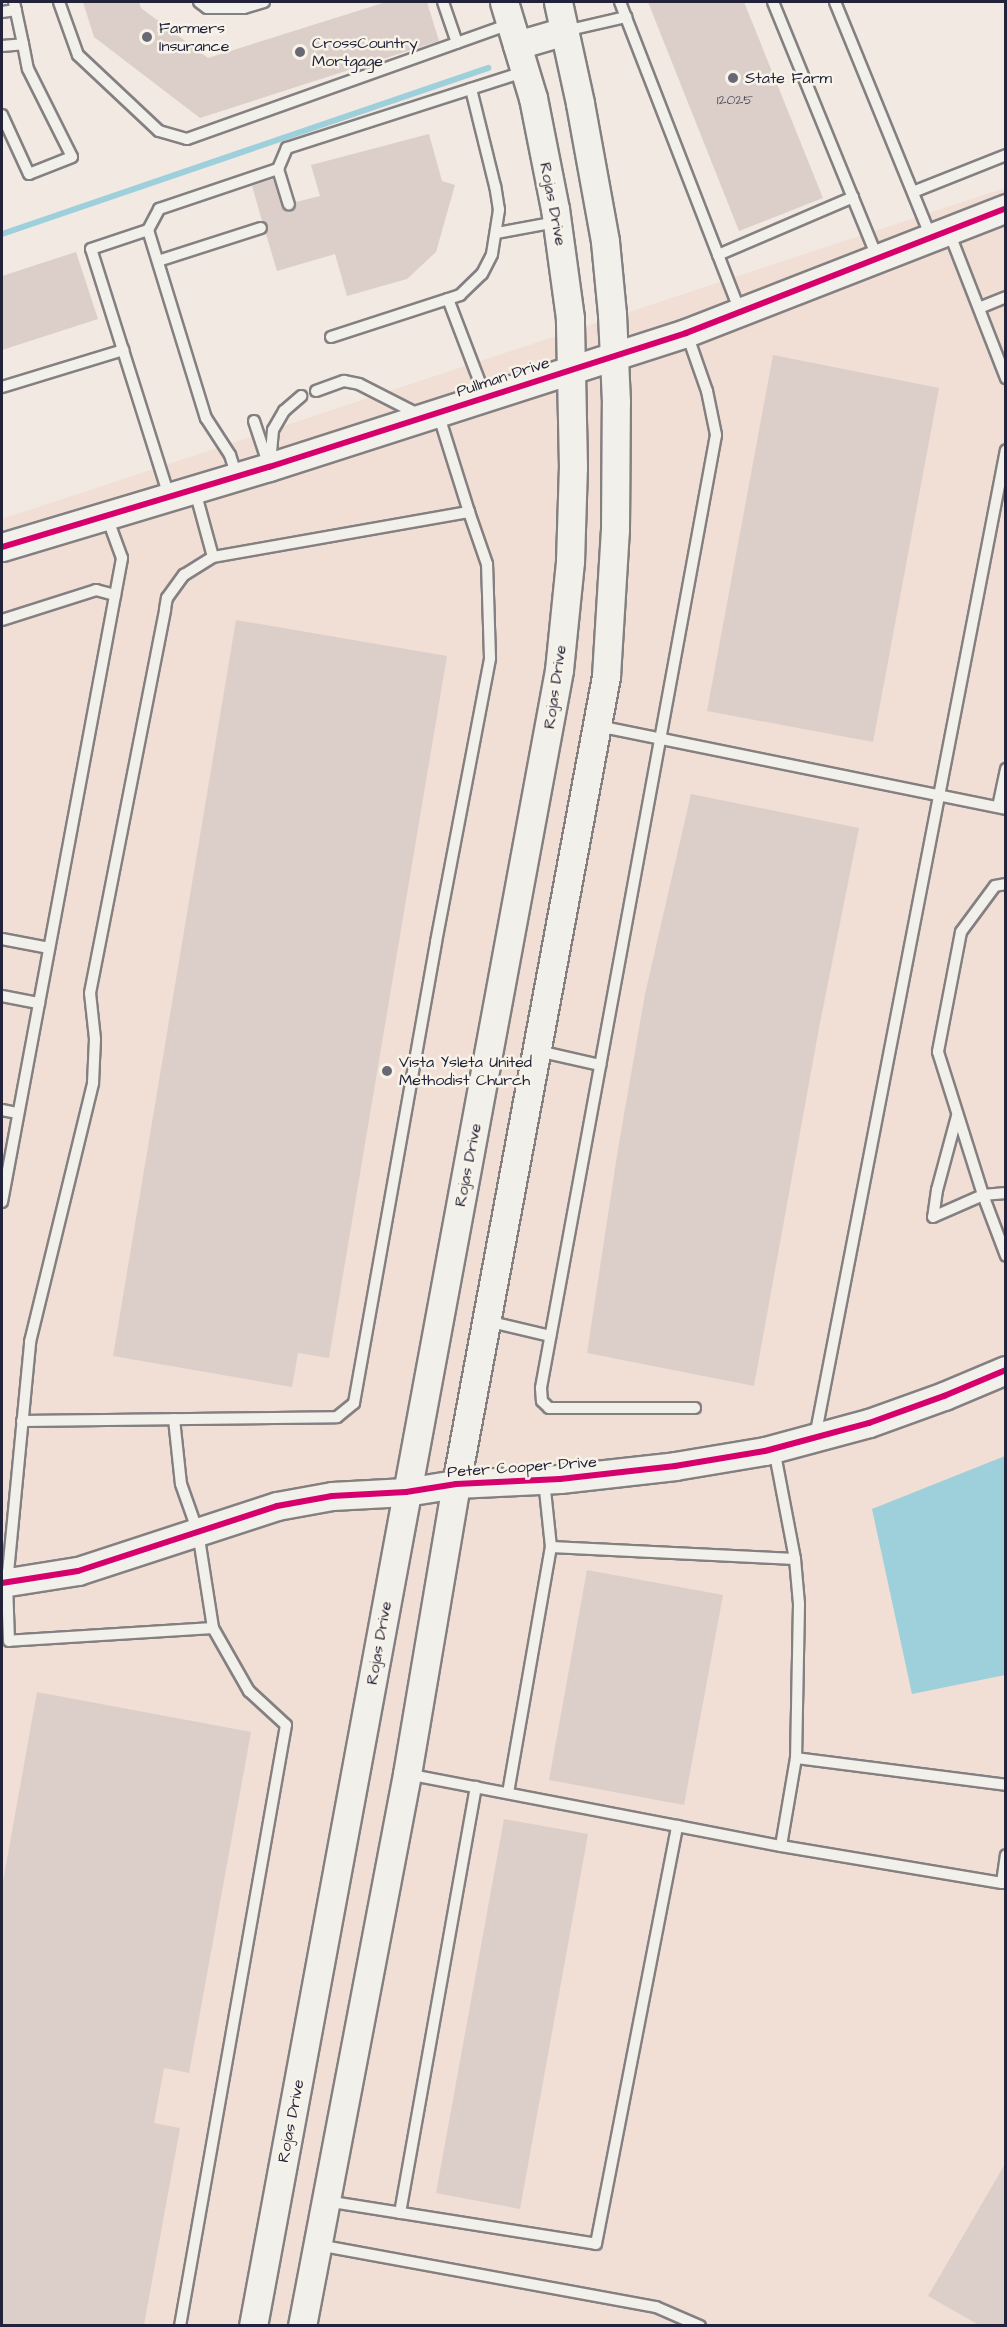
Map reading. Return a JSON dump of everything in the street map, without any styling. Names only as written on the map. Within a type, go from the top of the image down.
[{"type":"main road","points":[[302,2325],[407,1774],[456,1484],[606,676],[615,531],[613,357],[605,241],[558,2]]},
{"type":"main road","points":[[511,24],[565,31]]},
{"type":"main road","name":"Rojas Drive","points":[[253,2325],[555,693],[570,561],[573,467],[570,318],[557,221],[525,71],[511,24]]},
{"type":"main road","name":"Pullman Drive","points":[[2,547],[269,467],[686,333],[1005,208]]},
{"type":"main road","name":"Peter Cooper Drive","points":[[4,1583],[78,1571],[299,1502],[332,1496],[406,1492],[456,1484],[544,1480],[675,1466],[774,1449],[933,1400],[1005,1370]]},
{"type":"lane","points":[[59,2],[78,55],[159,131],[187,139],[511,24]]},
{"type":"lane","points":[[199,2],[207,8],[244,8],[264,2]]},
{"type":"lane","points":[[443,2],[457,43]]},
{"type":"lane","points":[[620,2],[740,312]]},
{"type":"lane","points":[[773,2],[878,259]]},
{"type":"lane","points":[[835,2],[913,192],[941,235],[979,308],[1005,378]]},
{"type":"lane","points":[[2,12],[15,6],[28,69],[72,157],[29,174],[2,115]]},
{"type":"lane","points":[[565,31],[626,17]]},
{"type":"lane","points":[[2,46],[23,44]]},
{"type":"lane","points":[[289,204],[278,169],[287,148],[525,71]]},
{"type":"lane","points":[[331,338],[460,295],[482,274],[492,254],[499,210],[471,89]]},
{"type":"lane","points":[[913,192],[1005,155]]},
{"type":"lane","points":[[169,496],[91,249],[148,230],[159,209],[278,169]]},
{"type":"lane","points":[[718,255],[853,197]]},
{"type":"lane","points":[[497,233],[557,221]]},
{"type":"lane","points":[[158,261],[261,228]]},
{"type":"lane","points":[[148,230],[206,418],[230,455],[237,477]]},
{"type":"lane","points":[[979,308],[1005,297]]},
{"type":"lane","points":[[448,299],[485,396]]},
{"type":"lane","points":[[686,333],[710,400],[716,435],[541,1388],[542,1401],[549,1408],[695,1408]]},
{"type":"lane","points":[[2,387],[123,350]]},
{"type":"lane","points":[[22,1421],[337,1417],[354,1403],[436,942],[490,658],[487,564],[430,415],[359,384],[344,381],[316,391]]},
{"type":"lane","points":[[269,467],[273,430],[284,411],[301,396]]},
{"type":"lane","points":[[254,421],[269,467]]},
{"type":"lane","points":[[815,1437],[1005,450]]},
{"type":"lane","points":[[195,489],[213,557]]},
{"type":"lane","points":[[213,1628],[5,1643],[4,1583],[30,1342],[93,1083],[95,1039],[90,993],[167,598],[184,575],[213,557],[469,512]]},
{"type":"lane","points":[[2,1202],[122,558],[118,541],[106,514]]},
{"type":"lane","points":[[2,620],[96,590],[115,595]]},
{"type":"lane","points":[[598,726],[1002,808],[1005,769]]},
{"type":"lane","points":[[1005,884],[995,886],[961,932],[938,1052],[983,1195],[1005,1256]]},
{"type":"lane","points":[[2,939],[49,948]]},
{"type":"lane","points":[[2,996],[39,1003]]},
{"type":"lane","points":[[538,1052],[600,1065]]},
{"type":"lane","points":[[2,1110],[18,1113]]},
{"type":"lane","points":[[958,1114],[937,1190],[933,1217],[983,1195],[1005,1193]]},
{"type":"lane","points":[[487,1321],[550,1336]]},
{"type":"lane","points":[[174,1419],[181,1484],[198,1532],[213,1628],[249,1691],[286,1725],[180,2325]]},
{"type":"lane","points":[[774,1449],[795,1559],[799,1604],[796,1758],[781,1846]]},
{"type":"lane","points":[[508,1794],[551,1547],[544,1480]]},
{"type":"lane","points":[[551,1547],[795,1559]]},
{"type":"lane","points":[[796,1758],[1005,1785]]},
{"type":"lane","points":[[407,1774],[781,1846],[1002,1883],[1005,1855]]},
{"type":"lane","points":[[400,2213],[476,1787]]},
{"type":"lane","points":[[326,2202],[596,2244],[677,1826]]},
{"type":"lane","points":[[317,2245],[656,2307],[700,2325]]},
{"type":"shaded area","points":[[1005,188],[1005,2325],[2,2325],[2,519]]},
{"type":"water","points":[[1005,1456],[1005,1675],[912,1694],[872,1509]]},
{"type":"building","points":[[83,2],[139,2],[141,8],[208,58],[386,2],[427,2],[439,41],[200,118],[94,37]]},
{"type":"building","points":[[648,2],[744,2],[823,198],[739,231]]},
{"type":"building","points":[[429,134],[442,181],[455,185],[436,252],[407,279],[347,296],[335,254],[277,271],[266,234],[268,226],[262,221],[252,186],[273,179],[282,207],[291,211],[295,209],[296,202],[320,196],[311,165]]},
{"type":"building","points":[[76,252],[98,319],[2,350],[2,276]]},
{"type":"building","points":[[773,355],[939,388],[873,742],[707,711]]},
{"type":"building","points":[[236,620],[447,656],[329,1358],[298,1353],[292,1387],[113,1356]]},
{"type":"building","points":[[691,794],[859,828],[819,1028],[754,1386],[587,1353],[618,1149],[645,994]]},
{"type":"building","points":[[587,1570],[723,1595],[684,1805],[549,1780]]},
{"type":"building","points":[[37,1692],[251,1732],[189,2073],[164,2068],[154,2123],[180,2128],[144,2325],[2,2325],[2,1887]]},
{"type":"building","points":[[504,1819],[588,1834],[520,2209],[436,2193]]},
{"type":"building","points":[[1005,2164],[1005,2325],[979,2325],[928,2296]]},
{"type":"waterway","points":[[2,234],[488,68]]},
{"type":"cycle path","points":[[2,547],[269,467],[686,333],[1006,208]]},
{"type":"cycle path","points":[[2,1583],[78,1571],[277,1506],[332,1496],[406,1492],[456,1484],[560,1479],[675,1466],[765,1451],[869,1423],[944,1396],[1006,1370]]},
{"type":"place","name":"Farmers Insurance","points":[[147,37]]},
{"type":"place","name":"CrossCountry Mortgage","points":[[300,52]]},
{"type":"place","name":"State Farm","points":[[733,78]]},
{"type":"place","name":"Vista Ysleta United Methodist Church","points":[[387,1071]]}]
